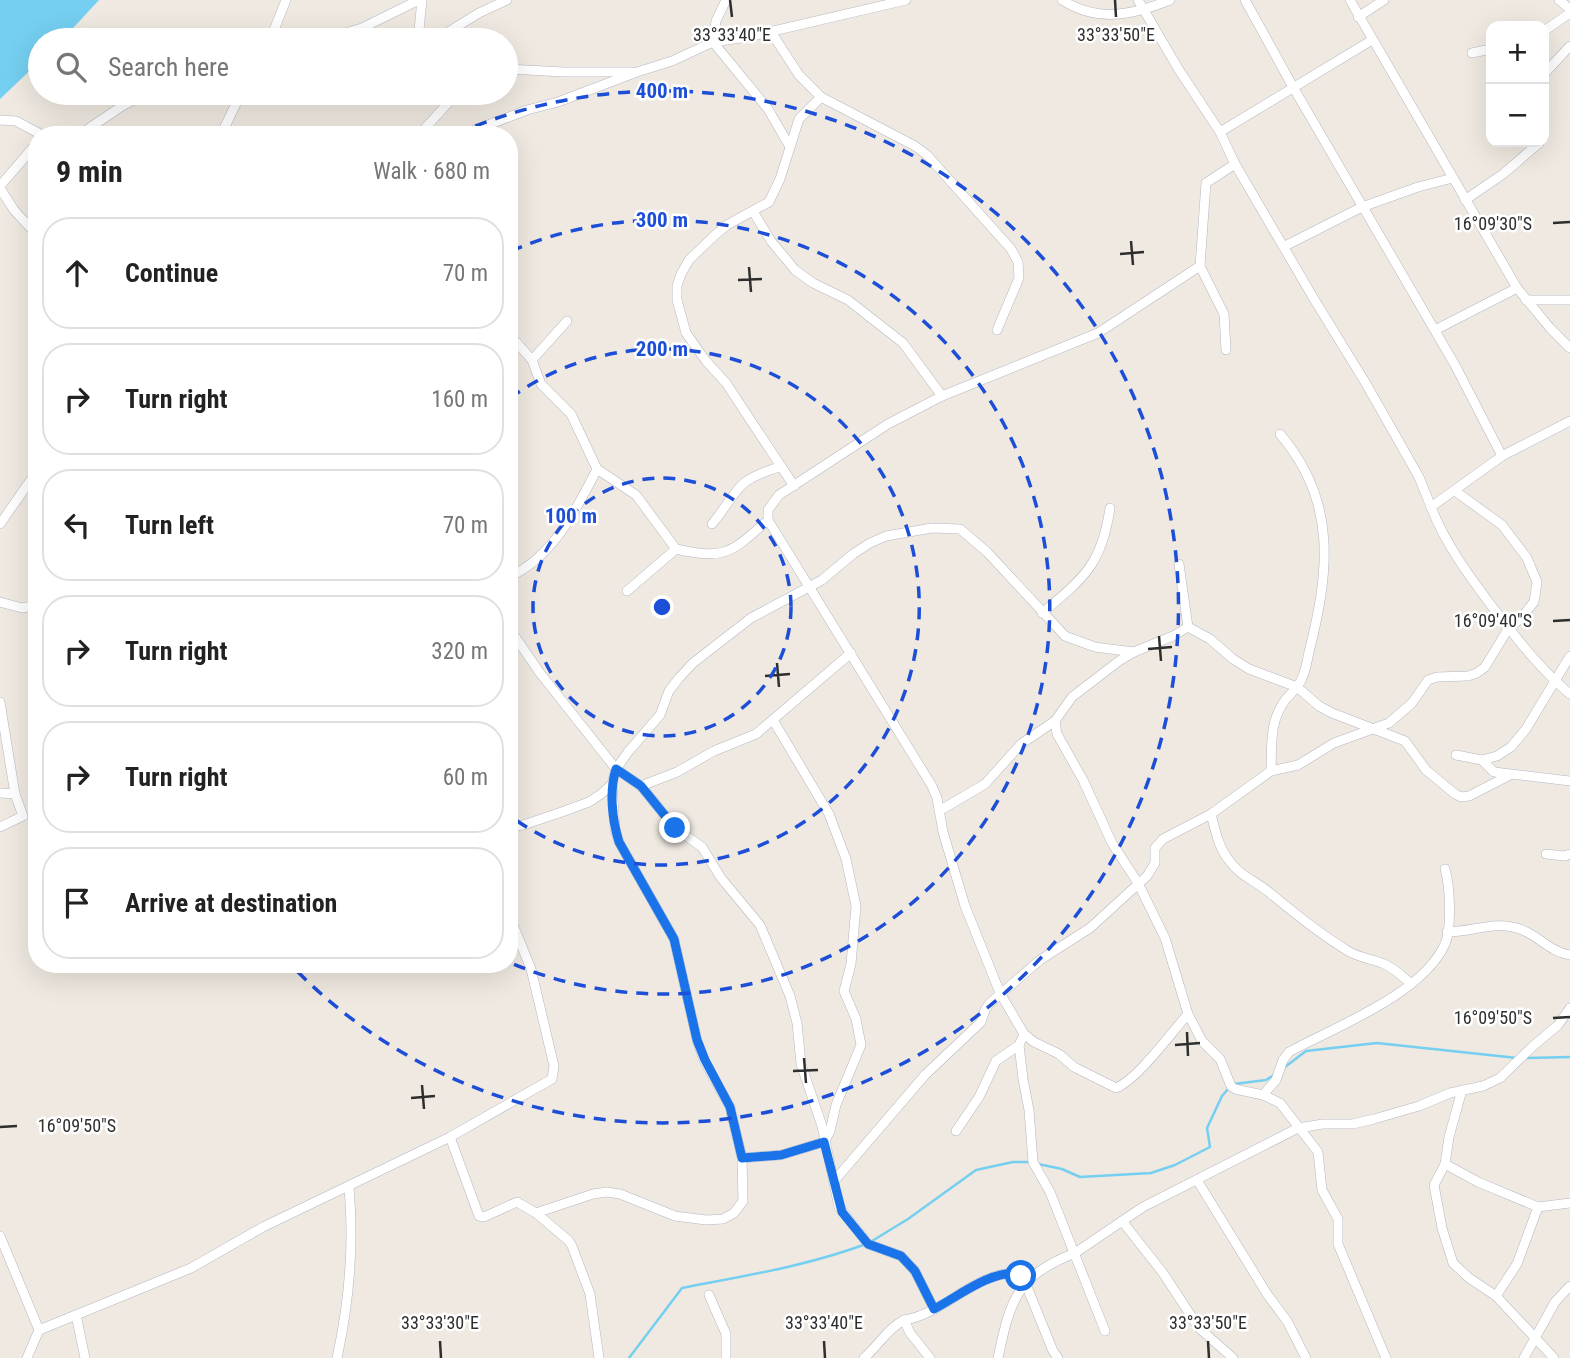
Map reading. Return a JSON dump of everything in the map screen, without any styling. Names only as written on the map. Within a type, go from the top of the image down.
[{"type":"street","points":[[275,28],[286,0]]},
{"type":"street","points":[[362,28],[421,0],[419,28]]},
{"type":"street","points":[[455,28],[507,0]]},
{"type":"street","points":[[726,0],[716,21],[713,42],[768,109],[790,148]]},
{"type":"street","points":[[485,126],[672,61],[713,42],[771,32],[906,0]]},
{"type":"street","points":[[1062,0],[1086,13],[1115,15],[1144,10],[1170,0]]},
{"type":"street","points":[[1138,0],[1179,70],[1220,132],[1236,164],[1410,461],[1455,557],[1508,629],[1570,694]]},
{"type":"street","points":[[1245,0],[1435,330],[1502,456]]},
{"type":"street","points":[[1350,0],[1517,288],[1570,348]]},
{"type":"street","points":[[1359,17],[1384,0]]},
{"type":"street","points":[[1549,27],[1570,11],[1559,0]]},
{"type":"street","points":[[771,32],[799,75],[821,97],[915,146],[927,155],[1011,249],[1018,262],[1019,278],[997,330]]},
{"type":"street","points":[[1220,132],[1372,40]]},
{"type":"street","points":[[1549,69],[1570,46]]},
{"type":"street","points":[[1472,53],[1486,50]]},
{"type":"street","points":[[518,70],[637,72]]},
{"type":"street","points":[[794,486],[726,383],[706,362],[686,333],[677,300],[677,286],[689,260],[727,225],[754,213],[769,202],[775,192],[799,119],[821,97]]},
{"type":"street","points":[[92,126],[124,105]]},
{"type":"street","points":[[226,126],[236,105]]},
{"type":"street","points":[[427,126],[446,105]]},
{"type":"street","points":[[0,120],[16,121],[28,127]]},
{"type":"street","points":[[1465,200],[1503,174],[1534,147]]},
{"type":"street","points":[[28,154],[0,187],[14,210],[28,225]]},
{"type":"street","points":[[1226,350],[1224,314],[1200,266],[1204,187],[1236,164]]},
{"type":"street","points":[[1285,246],[1362,206],[1453,178]]},
{"type":"street","points":[[754,213],[771,242],[795,270],[813,283],[848,300],[903,342],[942,396]]},
{"type":"street","points":[[1188,1014],[1143,1066],[1116,1088],[1074,1068],[1059,1054],[1024,1034],[1000,993],[965,906],[943,832],[933,786],[768,520],[768,510],[771,504],[794,486],[888,424],[942,396],[1098,333],[1200,266]]},
{"type":"street","points":[[1435,330],[1517,288]]},
{"type":"street","points":[[1526,300],[1570,300]]},
{"type":"street","points":[[532,360],[567,321]]},
{"type":"street","points":[[518,344],[532,360],[541,384],[571,414],[597,469],[636,495],[676,549],[716,555],[729,551],[768,520]]},
{"type":"street","points":[[1431,507],[1502,456],[1570,421]]},
{"type":"street","points":[[1271,771],[1272,725],[1286,699],[1302,681],[1324,586],[1323,522],[1317,496],[1288,443],[1280,434]]},
{"type":"street","points":[[712,524],[741,485],[752,477],[782,467]]},
{"type":"street","points":[[518,571],[545,553],[580,502],[597,469]]},
{"type":"street","points":[[0,524],[28,484]]},
{"type":"street","points":[[835,1180],[925,1075],[981,1022],[985,1010],[1000,993],[1041,960],[1090,928],[1154,869],[1155,848],[1163,839],[1210,814],[1271,771],[1298,765],[1334,743],[1389,723],[1412,703],[1429,680],[1477,673],[1485,667],[1508,629],[1534,602],[1537,582],[1520,546],[1502,525],[1454,491]]},
{"type":"street","points":[[1042,613],[1077,584],[1095,561],[1102,545],[1110,508]]},
{"type":"street","points":[[536,1213],[607,1192],[620,1194],[675,1216],[706,1220],[723,1219],[734,1213],[743,1201],[742,1158],[730,1107],[697,1040],[674,939],[619,842],[615,829],[612,785],[616,769],[637,739],[660,715],[669,691],[693,663],[751,618],[809,588],[870,543],[894,535],[956,527],[987,552],[1042,613],[1072,640],[1094,647],[1134,652]]},
{"type":"street","points":[[627,591],[676,549]]},
{"type":"street","points":[[1179,564],[1188,626]]},
{"type":"street","points":[[0,602],[22,608],[28,607]]},
{"type":"street","points":[[1188,626],[1249,669],[1297,687],[1319,706],[1332,713],[1405,741],[1426,771],[1461,797],[1482,791],[1510,775]]},
{"type":"street","points":[[939,811],[985,784],[1021,744],[1055,721],[1072,697],[1134,652],[1173,636],[1188,626]]},
{"type":"street","points":[[518,641],[616,769],[641,786],[675,828],[702,847],[722,878],[760,925],[790,996],[797,1023],[801,1064],[822,1126],[842,1212],[868,1244],[901,1256],[920,1280],[934,1309]]},
{"type":"street","points":[[641,786],[756,734],[850,653]]},
{"type":"street","points":[[1456,755],[1482,760],[1503,752],[1519,739],[1570,656]]},
{"type":"street","points":[[0,702],[15,794],[23,816],[0,827]]},
{"type":"street","points":[[742,1158],[781,1155],[824,1142],[861,1045],[856,1019],[844,991],[853,952],[856,906],[846,859],[829,814],[774,720]]},
{"type":"street","points":[[1055,721],[1057,734],[1083,780],[1112,844],[1138,883],[1168,945],[1188,1014],[1202,1041],[1225,1067],[1235,1090],[1263,1095],[1280,1103],[1318,1152],[1322,1190],[1338,1219],[1338,1244],[1386,1358]]},
{"type":"street","points":[[1482,760],[1494,772],[1570,781]]},
{"type":"street","points":[[518,826],[589,802],[612,785]]},
{"type":"street","points":[[0,793],[15,794]]},
{"type":"street","points":[[1210,814],[1220,845],[1243,877],[1266,890],[1306,924],[1362,958],[1397,971],[1410,983]]},
{"type":"street","points":[[1546,854],[1570,854]]},
{"type":"street","points":[[1263,1095],[1276,1080],[1289,1052],[1357,1020],[1425,970],[1445,943],[1450,893],[1445,869]]},
{"type":"street","points":[[1447,932],[1491,926],[1518,927],[1548,946],[1570,955]]},
{"type":"street","points":[[27,1358],[40,1330],[191,1268],[263,1227],[450,1137],[552,1079],[555,1073],[531,969],[518,937]]},
{"type":"street","points":[[998,1358],[1004,1324],[1016,1293],[1025,1282],[1074,1253],[1143,1206],[1298,1128],[1322,1124],[1353,1124],[1483,1086],[1500,1078],[1558,1026],[1570,1008]]},
{"type":"street","points":[[1024,1034],[1020,1045],[1033,1162],[1047,1185],[1105,1331]]},
{"type":"street","points":[[956,1130],[979,1097],[996,1061],[1020,1045]]},
{"type":"street","points":[[1462,1090],[1449,1137],[1445,1164],[1434,1185],[1442,1228],[1453,1262],[1469,1278],[1496,1296],[1554,1358]]},
{"type":"street","points":[[450,1137],[479,1216],[484,1217],[517,1202],[536,1213],[569,1241],[590,1294],[598,1358]]},
{"type":"street","points":[[1445,1164],[1478,1182],[1538,1207],[1570,1203]]},
{"type":"street","points":[[1197,1180],[1267,1294],[1287,1321],[1306,1358]]},
{"type":"street","points":[[337,1358],[344,1328],[352,1227],[349,1187]]},
{"type":"street","points":[[1496,1296],[1517,1264],[1538,1207]]},
{"type":"street","points":[[1122,1221],[1163,1273],[1199,1328],[1233,1358]]},
{"type":"street","points":[[0,1236],[40,1330]]},
{"type":"street","points":[[864,1358],[895,1325],[904,1320],[934,1309],[1002,1274],[1017,1273],[1025,1282],[1053,1351],[1059,1358]]},
{"type":"street","points":[[1524,1358],[1555,1301],[1570,1286]]},
{"type":"street","points":[[709,1295],[726,1334],[726,1358]]},
{"type":"street","points":[[76,1315],[85,1358]]},
{"type":"street","points":[[904,1320],[910,1333],[930,1358]]},
{"type":"water","points":[[0,0],[99,0],[73,28],[28,28],[28,72],[0,99]]},
{"type":"waterway","points":[[1285,1067],[1306,1051],[1377,1043],[1517,1058]]},
{"type":"waterway","points":[[1527,1058],[1570,1057]]},
{"type":"waterway","points":[[1234,1084],[1266,1080],[1274,1075]]},
{"type":"waterway","points":[[1038,1164],[1062,1169],[1080,1177],[1151,1173],[1175,1165],[1210,1147],[1207,1128],[1222,1096],[1229,1088]]},
{"type":"waterway","points":[[872,1241],[908,1219],[976,1170],[1013,1162],[1031,1162]]},
{"type":"waterway","points":[[629,1358],[682,1288],[752,1275],[866,1244]]},
{"type":"route","points":[[675,828],[641,786],[616,769],[612,785],[615,829],[619,842],[674,939],[697,1040],[713,1076],[729,1102],[742,1158],[781,1155],[824,1142],[842,1212],[868,1244],[901,1256],[915,1271],[934,1309],[1002,1274],[1012,1272],[1021,1276]]}]
